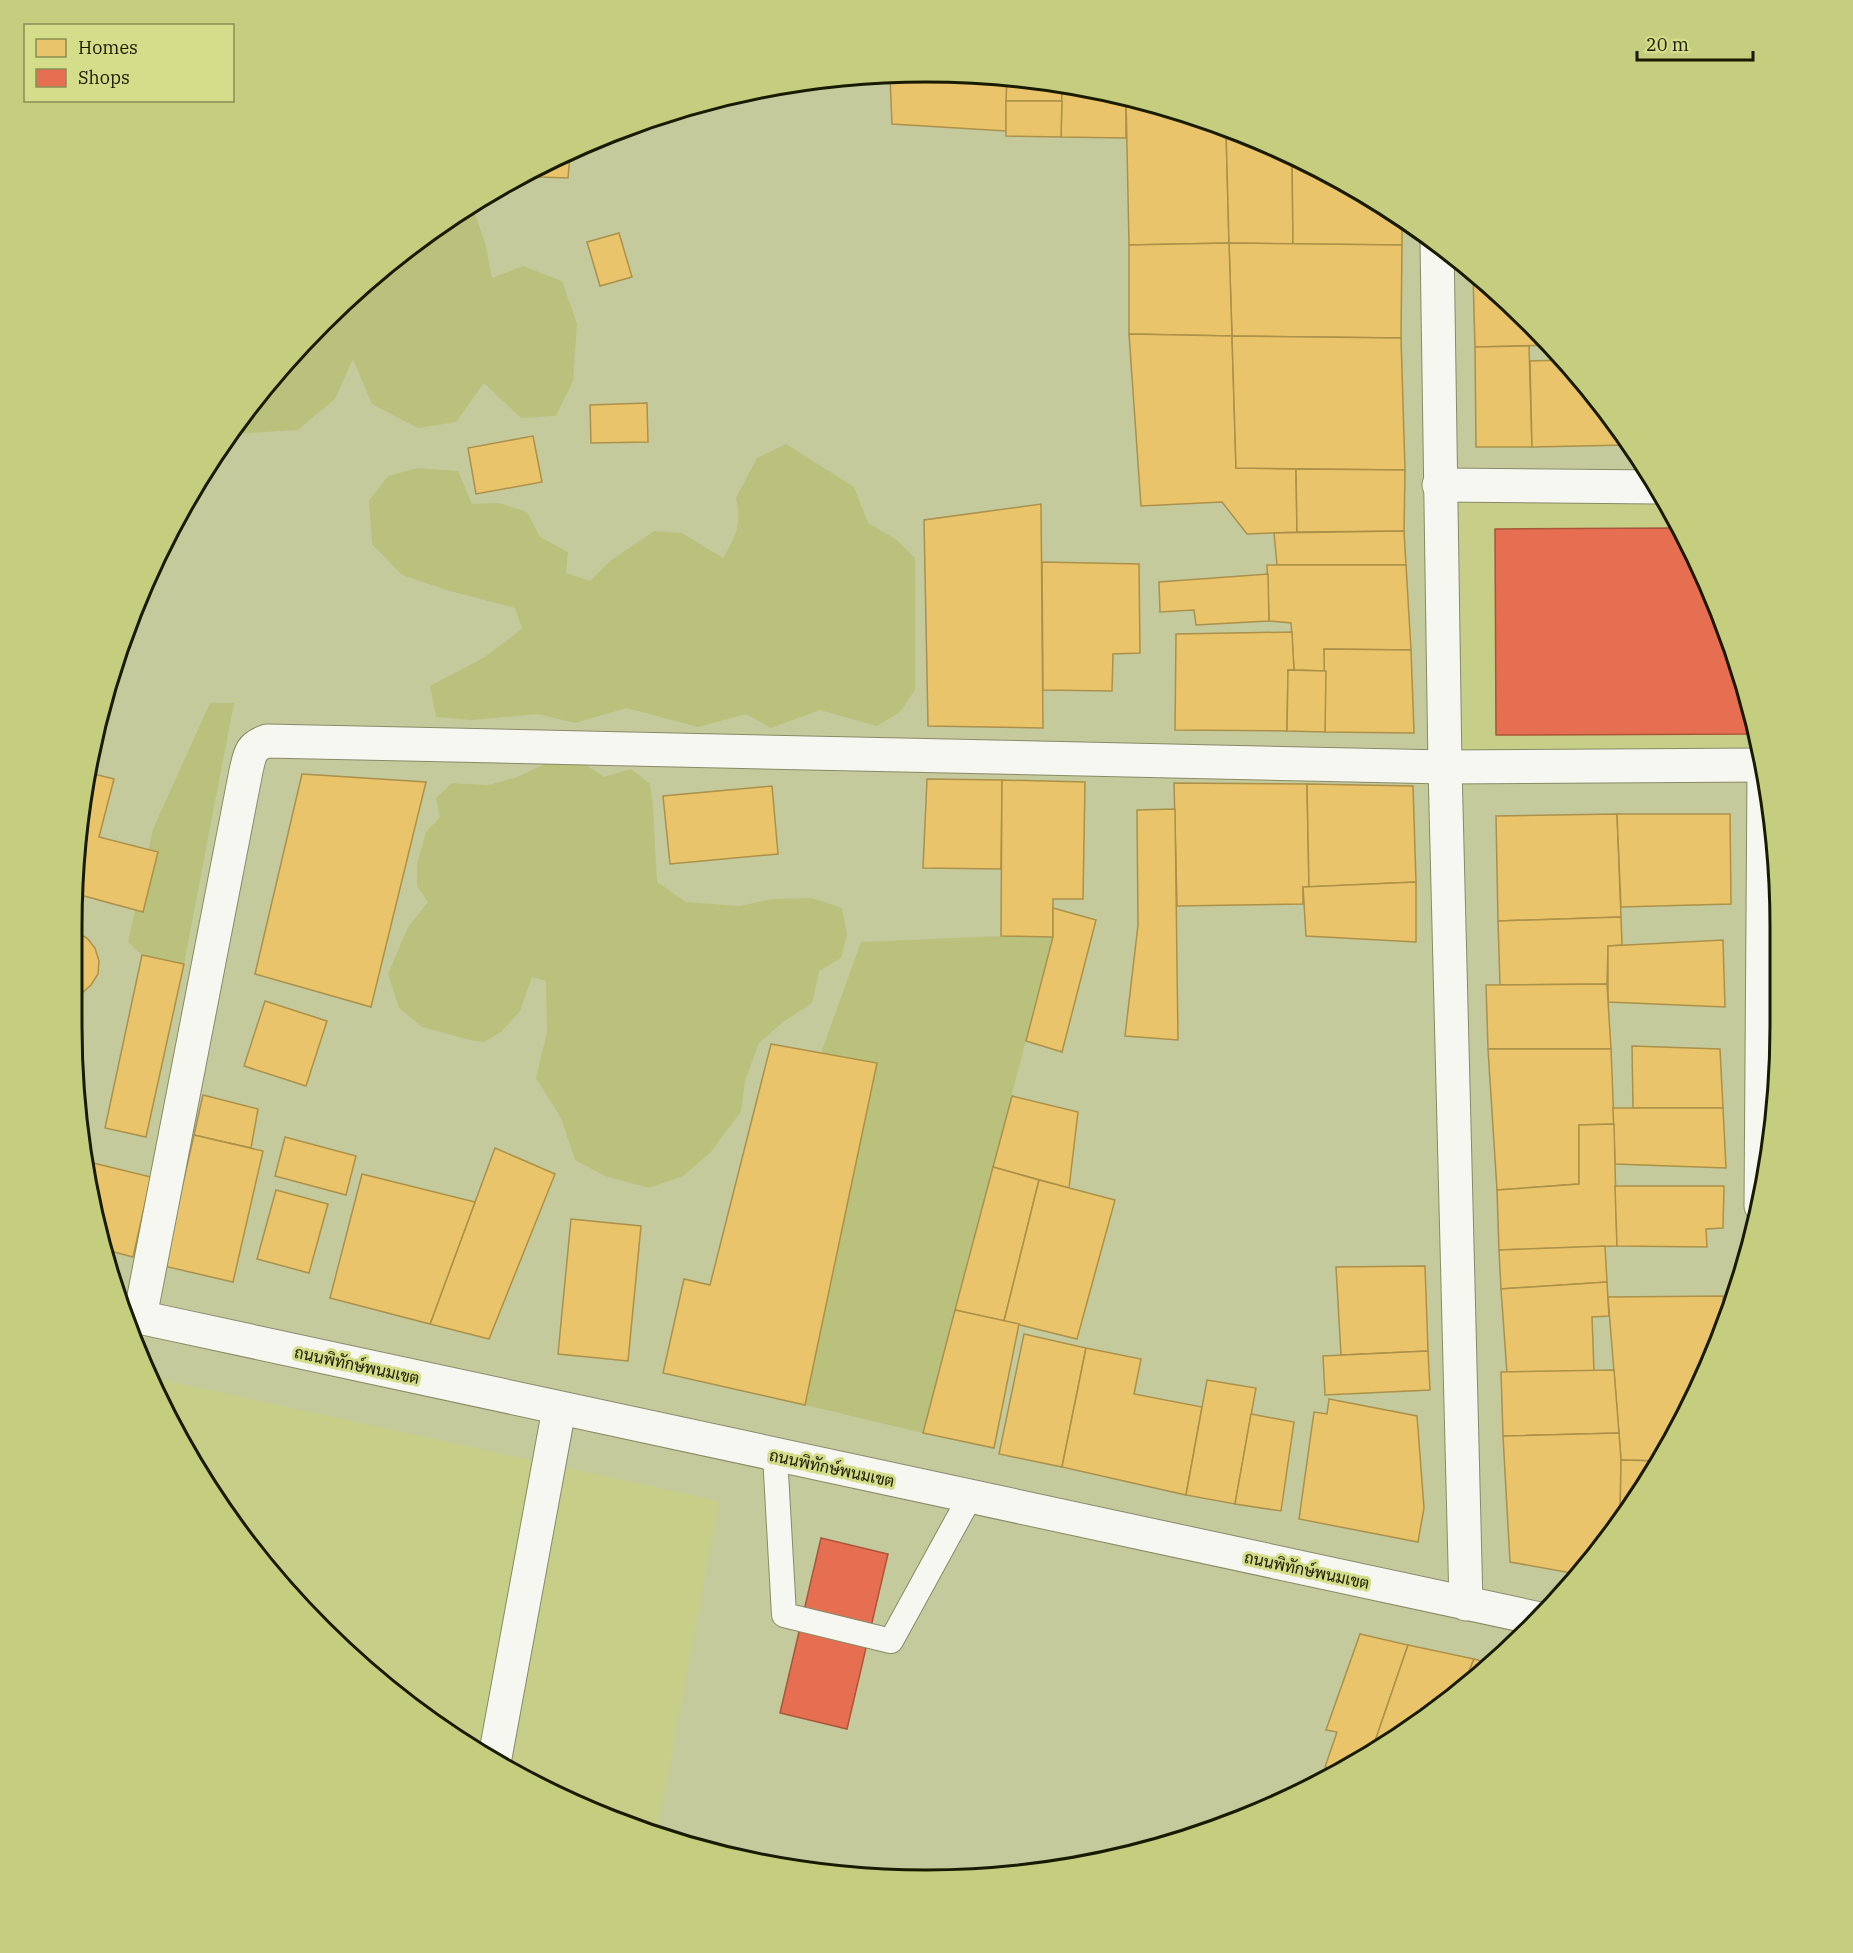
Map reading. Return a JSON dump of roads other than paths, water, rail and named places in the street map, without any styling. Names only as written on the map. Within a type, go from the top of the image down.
[{"type":"street","points":[[1437,255],[1445,767],[1466,1604]]},
{"type":"street","points":[[1439,485],[1646,487]]},
{"type":"street","points":[[133,1312],[246,771],[250,755],[256,745],[267,741],[1445,767],[1755,765]]},
{"type":"street","points":[[1761,1147],[1764,822]]},
{"type":"street","name":"ถนนพิทักษ์พนมเขต","points":[[134,1315],[1529,1617]]},
{"type":"street","points":[[496,1752],[559,1409]]},
{"type":"lane","points":[[775,1455],[784,1615],[891,1641],[970,1497]]}]
